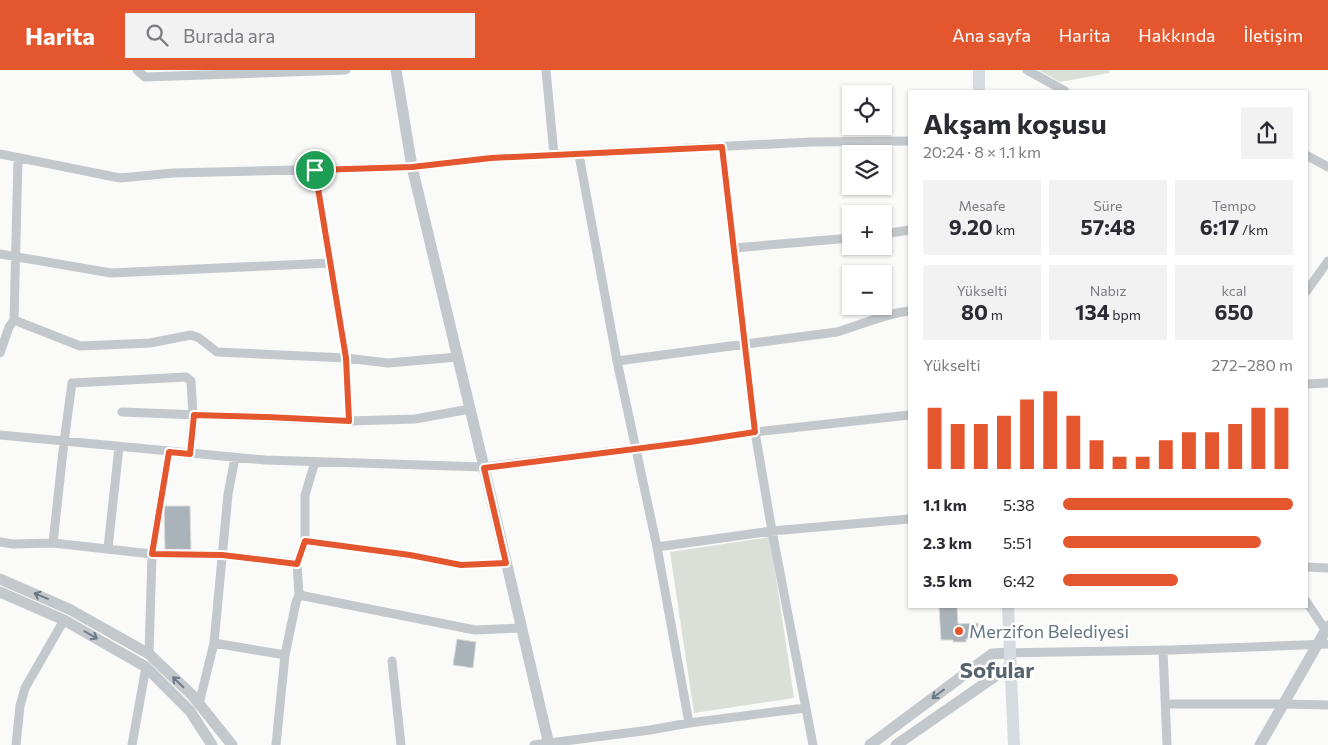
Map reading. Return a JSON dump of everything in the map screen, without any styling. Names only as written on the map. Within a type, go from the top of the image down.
[{"type":"main road","points":[[979,70],[979,90]]},
{"type":"main road","points":[[1008,608],[1014,745]]},
{"type":"street","points":[[136,70],[145,77],[346,70]]},
{"type":"street","points":[[396,70],[412,167],[548,744]]},
{"type":"street","points":[[546,70],[554,155]]},
{"type":"street","points":[[1027,70],[1063,90]]},
{"type":"street","points":[[0,154],[120,178],[173,173],[412,167],[491,158],[811,142],[908,141]]},
{"type":"street","points":[[722,147],[755,432],[772,532],[813,745]]},
{"type":"street","points":[[579,155],[617,361],[657,547],[689,723]]},
{"type":"street","points":[[1308,156],[1328,167]]},
{"type":"street","points":[[0,353],[9,327],[14,320],[18,158]]},
{"type":"street","points":[[315,170],[346,358],[349,421]]},
{"type":"street","points":[[892,233],[908,230]]},
{"type":"street","points":[[734,248],[842,239]]},
{"type":"street","points":[[0,254],[111,273],[330,263]]},
{"type":"street","points":[[1308,289],[1328,261]]},
{"type":"street","points":[[617,361],[837,332],[890,314],[908,310]]},
{"type":"street","points":[[14,320],[80,346],[150,343],[190,335],[199,338],[217,352],[346,358],[388,363],[458,357]]},
{"type":"street","points":[[54,542],[72,383],[186,377],[192,381],[194,415],[190,454]]},
{"type":"street","points":[[1308,384],[1328,383]]},
{"type":"street","points":[[122,412],[349,421],[414,420],[470,409]]},
{"type":"street","points":[[0,436],[234,458],[484,468],[755,432],[908,415]]},
{"type":"street","points":[[108,548],[119,447]]},
{"type":"street","points":[[149,654],[152,554],[169,452]]},
{"type":"street","points":[[199,704],[214,643],[228,494],[234,458]]},
{"type":"street","points":[[276,745],[285,655],[299,595],[297,564],[305,541],[305,495],[315,462]]},
{"type":"street","points":[[657,547],[772,532],[908,519]]},
{"type":"street","points":[[305,541],[410,555],[461,565],[506,563]]},
{"type":"street","points":[[0,542],[13,544],[54,542],[152,554],[222,555],[297,564]]},
{"type":"street","points":[[1308,567],[1328,568]]},
{"type":"street","points":[[0,579],[69,609],[149,654],[192,695],[232,745]]},
{"type":"street","points":[[0,592],[64,620],[146,667],[190,711],[212,745]]},
{"type":"street","points":[[299,595],[474,630],[522,628]]},
{"type":"street","points":[[1260,745],[1323,644],[1327,629],[1308,604]]},
{"type":"street","points":[[16,745],[20,706],[25,688],[64,620]]},
{"type":"street","points":[[214,643],[285,655]]},
{"type":"street","points":[[870,745],[992,654],[1009,659],[1164,650],[1323,644]]},
{"type":"street","points":[[1164,650],[1167,745]]},
{"type":"street","points":[[896,745],[1009,659]]},
{"type":"street","points":[[392,661],[401,745]]},
{"type":"street","points":[[132,745],[146,667]]},
{"type":"street","points":[[1166,704],[1328,705]]},
{"type":"street","points":[[534,745],[805,708]]},
{"type":"shaded area","points":[[1038,70],[1110,70],[1109,73],[1060,82]]},
{"type":"shaded area","points":[[770,537],[794,698],[694,713],[670,552]]},
{"type":"building","points":[[164,506],[190,506],[191,550],[165,550]]},
{"type":"building","name":"Merzifon Belediyesi","points":[[939,608],[957,608],[958,624],[978,623],[978,639],[966,639],[966,642],[941,640]]},
{"type":"building","points":[[457,639],[476,642],[473,668],[453,665]]},
{"type":"place","name":"Merzifon Belediyesi","points":[[959,631]]},
{"type":"district","name":"Sofular","points":[[997,669]]},
{"type":"route","points":[[722,147],[755,432],[484,468],[506,563],[461,565],[410,555],[305,541],[297,564],[222,555],[152,554],[169,452],[190,454],[194,415],[349,421],[346,358],[315,170],[412,167],[491,158],[722,147]]}]
